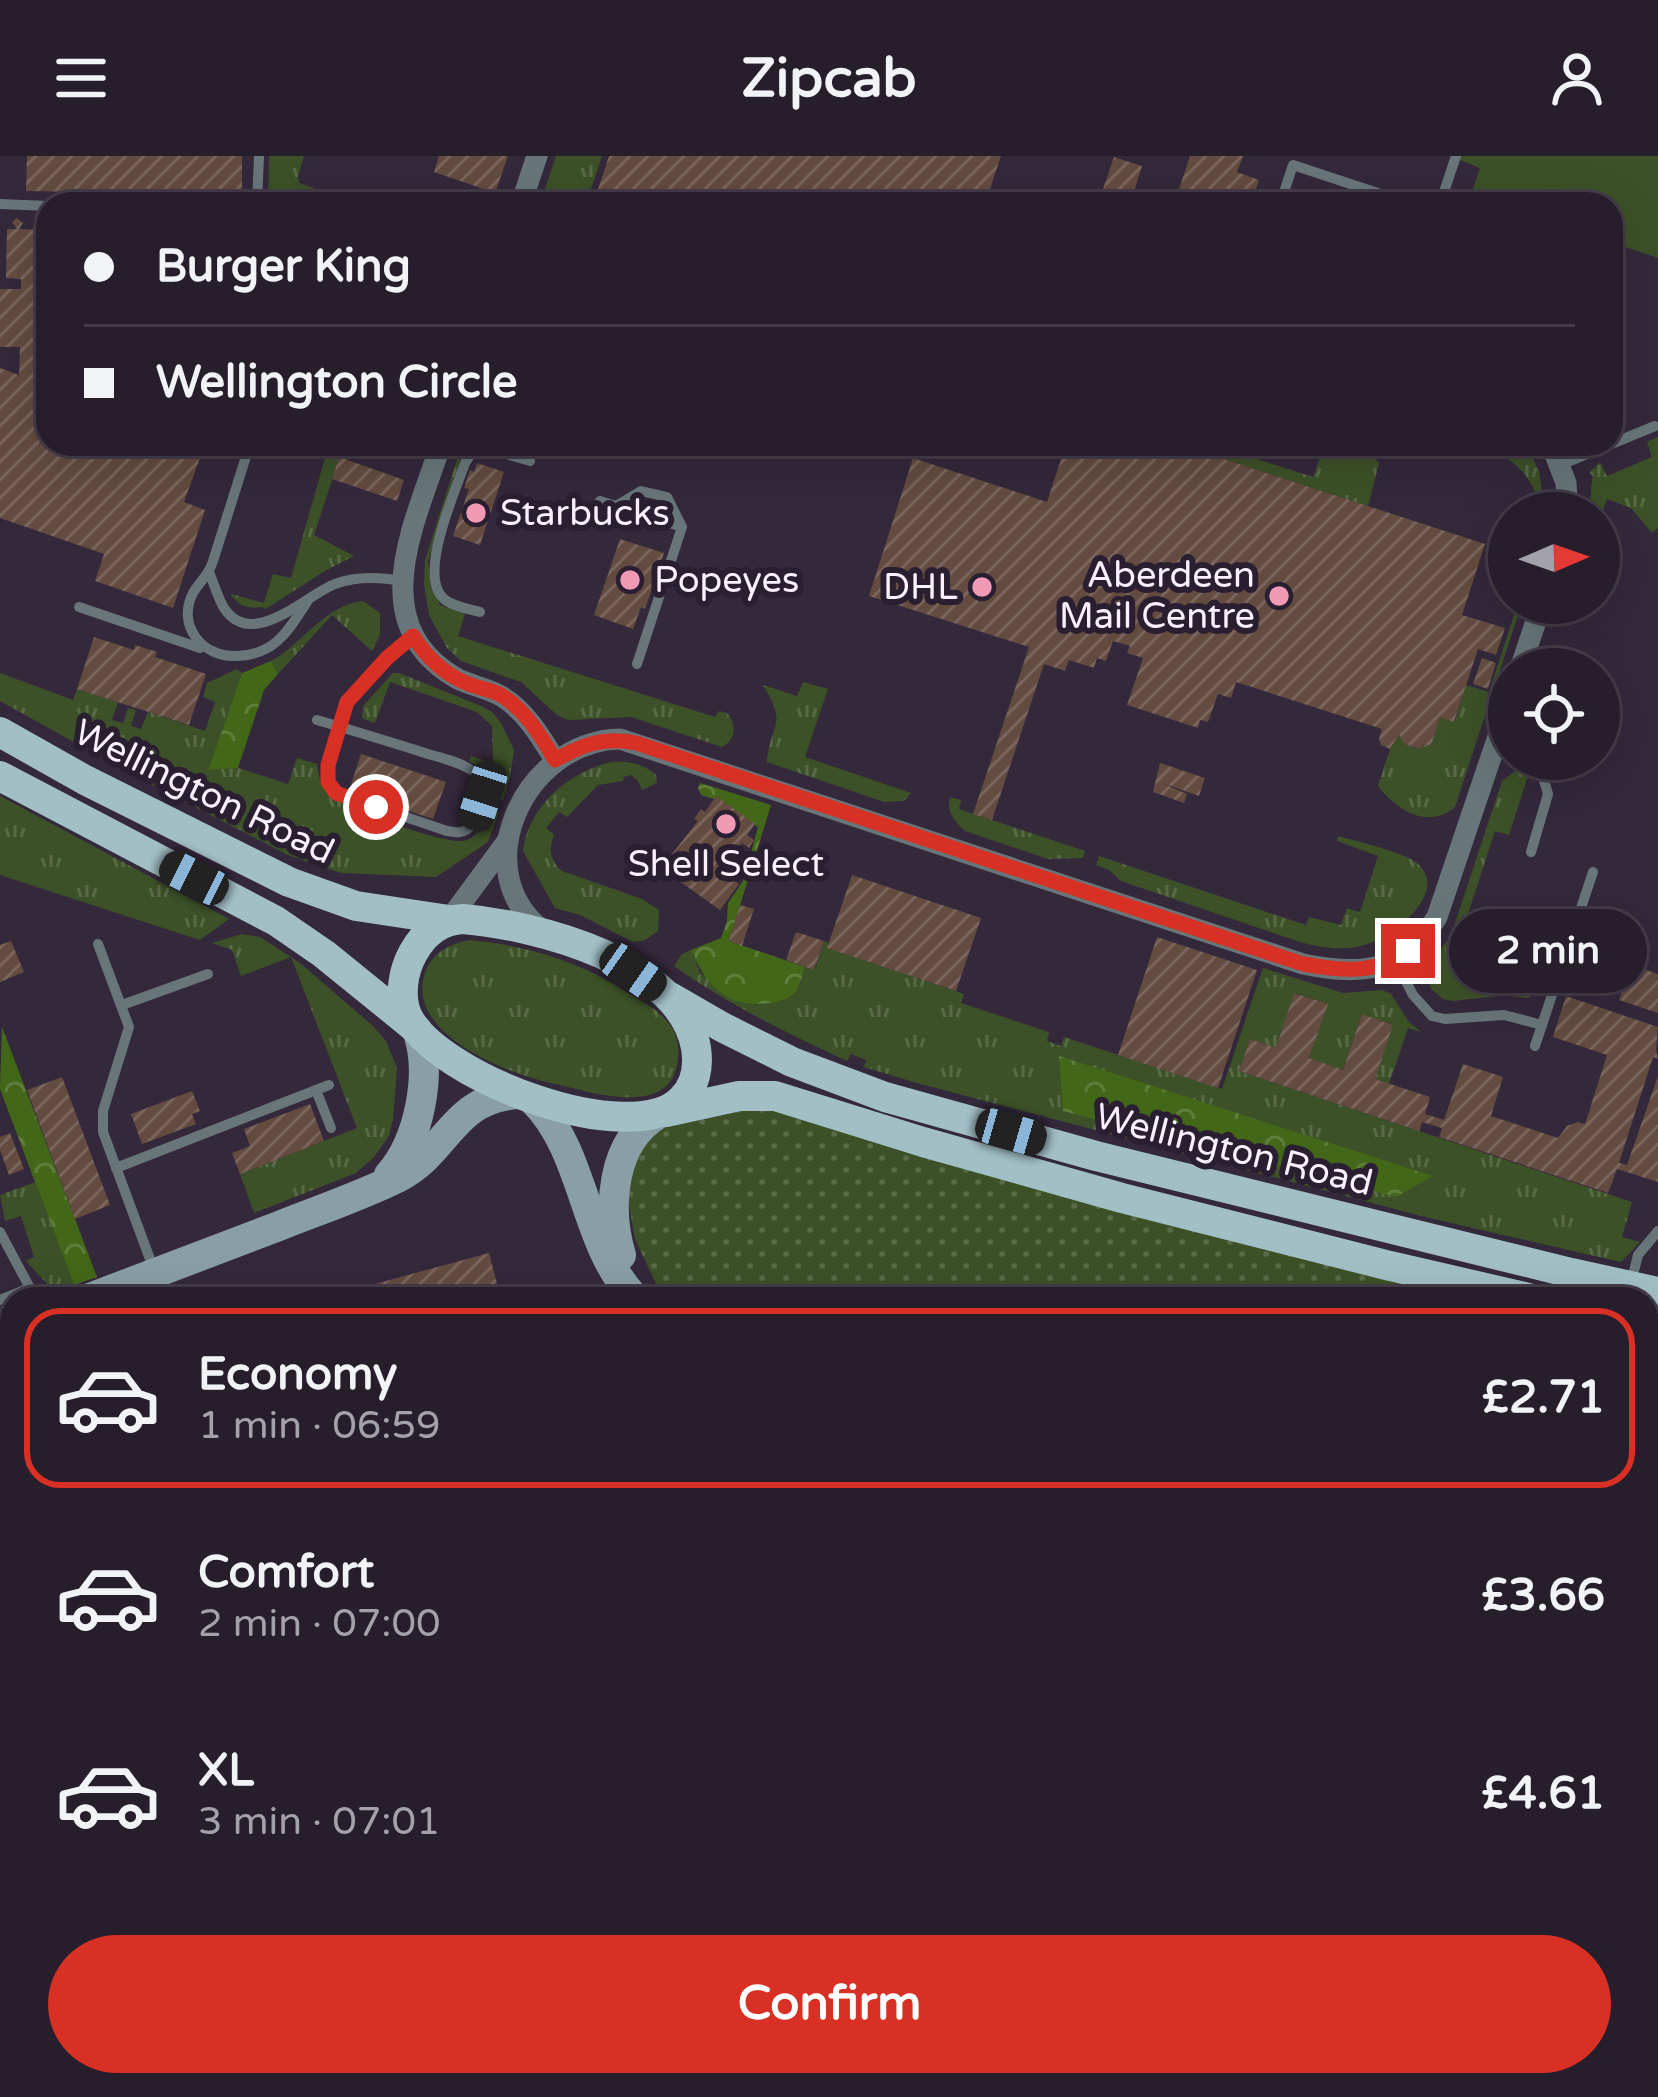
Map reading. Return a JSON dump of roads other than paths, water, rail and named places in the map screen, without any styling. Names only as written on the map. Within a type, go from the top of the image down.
[{"type":"main road","name":"Wellington Road","points":[[0,732],[201,840],[302,888],[356,906],[547,934],[597,951],[722,1027],[847,1085],[1096,1156],[1636,1287]]},
{"type":"main road","points":[[0,776],[276,921],[415,1029]]},
{"type":"main road","points":[[415,1029],[404,1007],[408,964],[424,937],[449,920]]},
{"type":"main road","points":[[662,1113],[686,1094],[697,1066],[693,1036],[670,997]]},
{"type":"main road","name":"Wellington Road","points":[[415,1029],[457,1063],[525,1097],[630,1117],[740,1096],[775,1096],[1122,1198],[1481,1287]]},
{"type":"street","points":[[525,192],[537,156]]},
{"type":"street","points":[[436,456],[402,581],[403,605],[413,636],[438,666],[513,704],[555,760]]},
{"type":"street","points":[[1556,456],[1567,492]]},
{"type":"street","points":[[449,920],[508,839],[531,787],[555,760],[593,742],[620,740],[1303,964],[1360,971],[1395,960],[1424,936],[1437,917],[1488,779]]},
{"type":"street","points":[[508,839],[507,864],[516,896],[528,917],[547,934]]},
{"type":"street","points":[[381,1184],[407,1151],[416,1123],[423,1046],[415,1029]]},
{"type":"street","points":[[118,1287],[381,1184],[414,1168],[474,1106],[495,1098],[525,1097],[554,1127],[609,1261],[626,1287]]},
{"type":"street","points":[[630,1287],[614,1224],[616,1184],[631,1142],[642,1126],[662,1113]]},
{"type":"lane","points":[[258,192],[259,156]]},
{"type":"lane","points":[[1444,192],[1456,156]]},
{"type":"lane","points":[[1284,192],[1293,165],[1375,192]]},
{"type":"lane","points":[[0,204],[36,206]]},
{"type":"lane","points":[[1623,435],[1655,426]]},
{"type":"lane","points":[[215,653],[195,639],[189,617],[193,594],[209,572],[246,456]]},
{"type":"lane","points":[[469,456],[433,572],[444,598],[480,612]]},
{"type":"lane","points":[[513,456],[530,461]]},
{"type":"lane","points":[[616,506],[640,491],[667,497],[682,527],[637,664]]},
{"type":"lane","points":[[600,501],[682,527]]},
{"type":"lane","points":[[209,572],[226,610],[245,623],[269,621],[349,581],[402,581]]},
{"type":"lane","points":[[79,607],[215,653],[238,656],[271,648],[307,602]]},
{"type":"lane","points":[[317,720],[339,727],[450,761],[478,775],[483,789],[469,827],[447,831],[336,793],[328,782],[339,727],[351,697],[413,636]]},
{"type":"lane","points":[[1532,852],[1548,794],[1546,780]]},
{"type":"lane","points":[[1535,1046],[1593,872]]},
{"type":"lane","points":[[98,944],[129,1027],[101,1122],[155,1273]]},
{"type":"lane","points":[[1395,960],[1413,994],[1432,1016],[1504,1015],[1542,1025]]},
{"type":"lane","points":[[122,1005],[208,974]]},
{"type":"lane","points":[[116,1168],[322,1088],[331,1128]]},
{"type":"lane","points":[[1644,1287],[1638,1256],[1658,1231]]},
{"type":"lane","points":[[0,1232],[29,1287]]},
{"type":"place","name":"Starbucks","points":[[476,513]]},
{"type":"place","name":"Popeyes","points":[[630,580]]},
{"type":"place","name":"DHL","points":[[982,587]]},
{"type":"place","name":"Aberdeen Mail Centre","points":[[1279,596]]},
{"type":"place","name":"Shell Select","points":[[726,824]]}]
